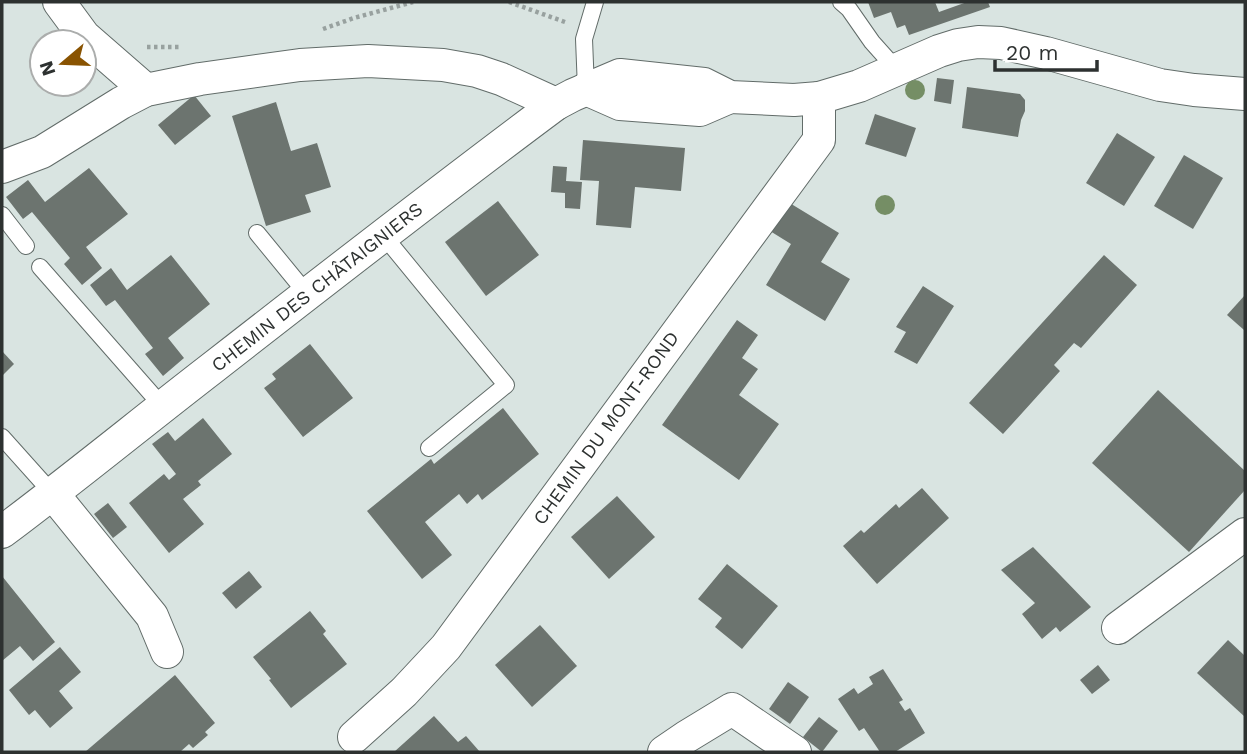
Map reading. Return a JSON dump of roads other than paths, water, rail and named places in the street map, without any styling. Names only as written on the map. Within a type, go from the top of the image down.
[{"type":"street","points":[[59,2],[84,36],[146,90]]},
{"type":"street","points":[[586,89],[620,104],[700,110],[730,97],[794,100],[819,98],[859,86],[939,51],[978,42],[1002,43],[1046,53],[1160,85],[1245,94]]},
{"type":"street","points":[[2,167],[42,152],[146,90],[300,65],[368,61],[443,65],[477,71],[501,79],[556,104]]},
{"type":"street","name":"CHEMIN DES CHÂTAIGNIERS","points":[[2,532],[460,175],[556,104],[586,89]]},
{"type":"street","name":"CHEMIN DU MONT-ROND","points":[[354,737],[404,692],[446,647],[819,140],[819,98]]},
{"type":"street","points":[[53,494],[152,616],[167,652]]},
{"type":"street","points":[[1118,628],[1245,534]]},
{"type":"street","points":[[664,752],[732,709],[795,752]]},
{"type":"lane","points":[[586,89],[584,39],[595,2]]},
{"type":"lane","points":[[841,2],[897,69]]},
{"type":"lane","points":[[2,215],[26,246]]},
{"type":"lane","points":[[257,233],[307,294]]},
{"type":"lane","points":[[383,235],[506,386],[429,447]]},
{"type":"lane","points":[[40,267],[163,407]]},
{"type":"lane","points":[[2,438],[53,494]]}]
